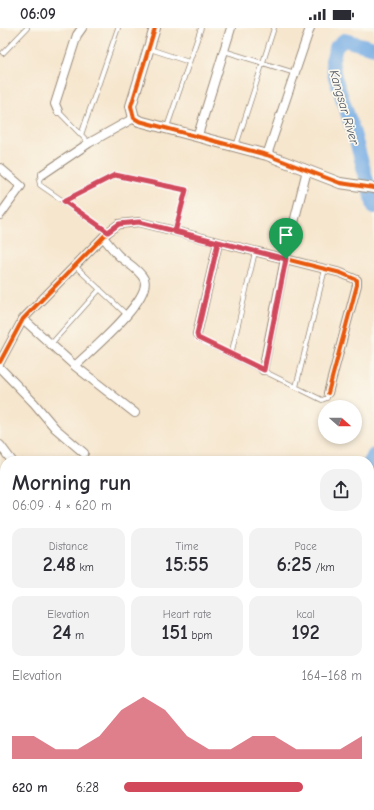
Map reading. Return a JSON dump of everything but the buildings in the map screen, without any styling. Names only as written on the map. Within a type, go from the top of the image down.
[{"type":"street","points":[[58,111],[55,104],[79,31],[71,28]]},
{"type":"street","points":[[155,28],[150,49],[131,106],[134,118],[139,121],[198,135],[267,155],[340,183],[374,188]]},
{"type":"street","points":[[198,135],[231,28]]},
{"type":"street","points":[[267,155],[310,28]]},
{"type":"street","points":[[42,174],[89,143],[134,118]]},
{"type":"street","points":[[0,168],[21,186],[0,215]]},
{"type":"street","points":[[264,370],[286,259],[307,170]]},
{"type":"street","points":[[0,362],[24,319],[105,234],[119,224],[139,222],[325,269],[352,277],[356,280],[357,285],[328,394]]},
{"type":"street","points":[[75,366],[127,315],[143,293],[145,281],[139,272],[119,255],[105,234]]},
{"type":"street","points":[[197,334],[218,243]]},
{"type":"street","points":[[24,319],[75,366],[135,413]]},
{"type":"street","points":[[0,368],[34,403],[55,428],[84,453]]},
{"type":"street","points":[[0,445],[8,456]]},
{"type":"street","points":[[374,668],[374,682]]},
{"type":"lane","points":[[3,53],[27,28]]},
{"type":"lane","points":[[81,135],[118,28]]},
{"type":"lane","points":[[167,128],[200,28]]},
{"type":"lane","points":[[236,146],[274,28]]},
{"type":"lane","points":[[150,49],[189,62]]},
{"type":"lane","points":[[224,51],[295,73]]},
{"type":"lane","points":[[58,111],[89,143]]},
{"type":"lane","points":[[42,174],[39,180],[40,185],[64,201],[105,234]]},
{"type":"lane","points":[[64,201],[115,175],[184,188],[187,191],[175,232]]},
{"type":"lane","points":[[231,355],[255,252]]},
{"type":"lane","points":[[75,266],[127,315]]},
{"type":"lane","points":[[296,387],[325,269]]},
{"type":"lane","points":[[51,344],[100,289]]},
{"type":"lane","points":[[197,334],[198,338],[201,340],[323,400],[327,398],[328,394]]},
{"type":"waterway","name":"Kangsar River","points":[[374,48],[344,40],[336,47],[332,61],[335,77],[353,130],[374,207]]},
{"type":"cycle path","points":[[155,28],[131,106],[134,118],[139,121],[267,155],[340,183],[374,188]]},
{"type":"cycle path","points":[[0,362],[23,319],[108,232],[119,224],[139,222],[341,273],[357,280],[357,285],[328,393]]},
{"type":"route","points":[[286,259],[218,243],[175,232],[139,222],[119,224],[108,232],[64,201],[115,175],[184,188],[187,191],[175,232],[218,243],[197,334],[198,338],[264,370],[286,259]]}]
